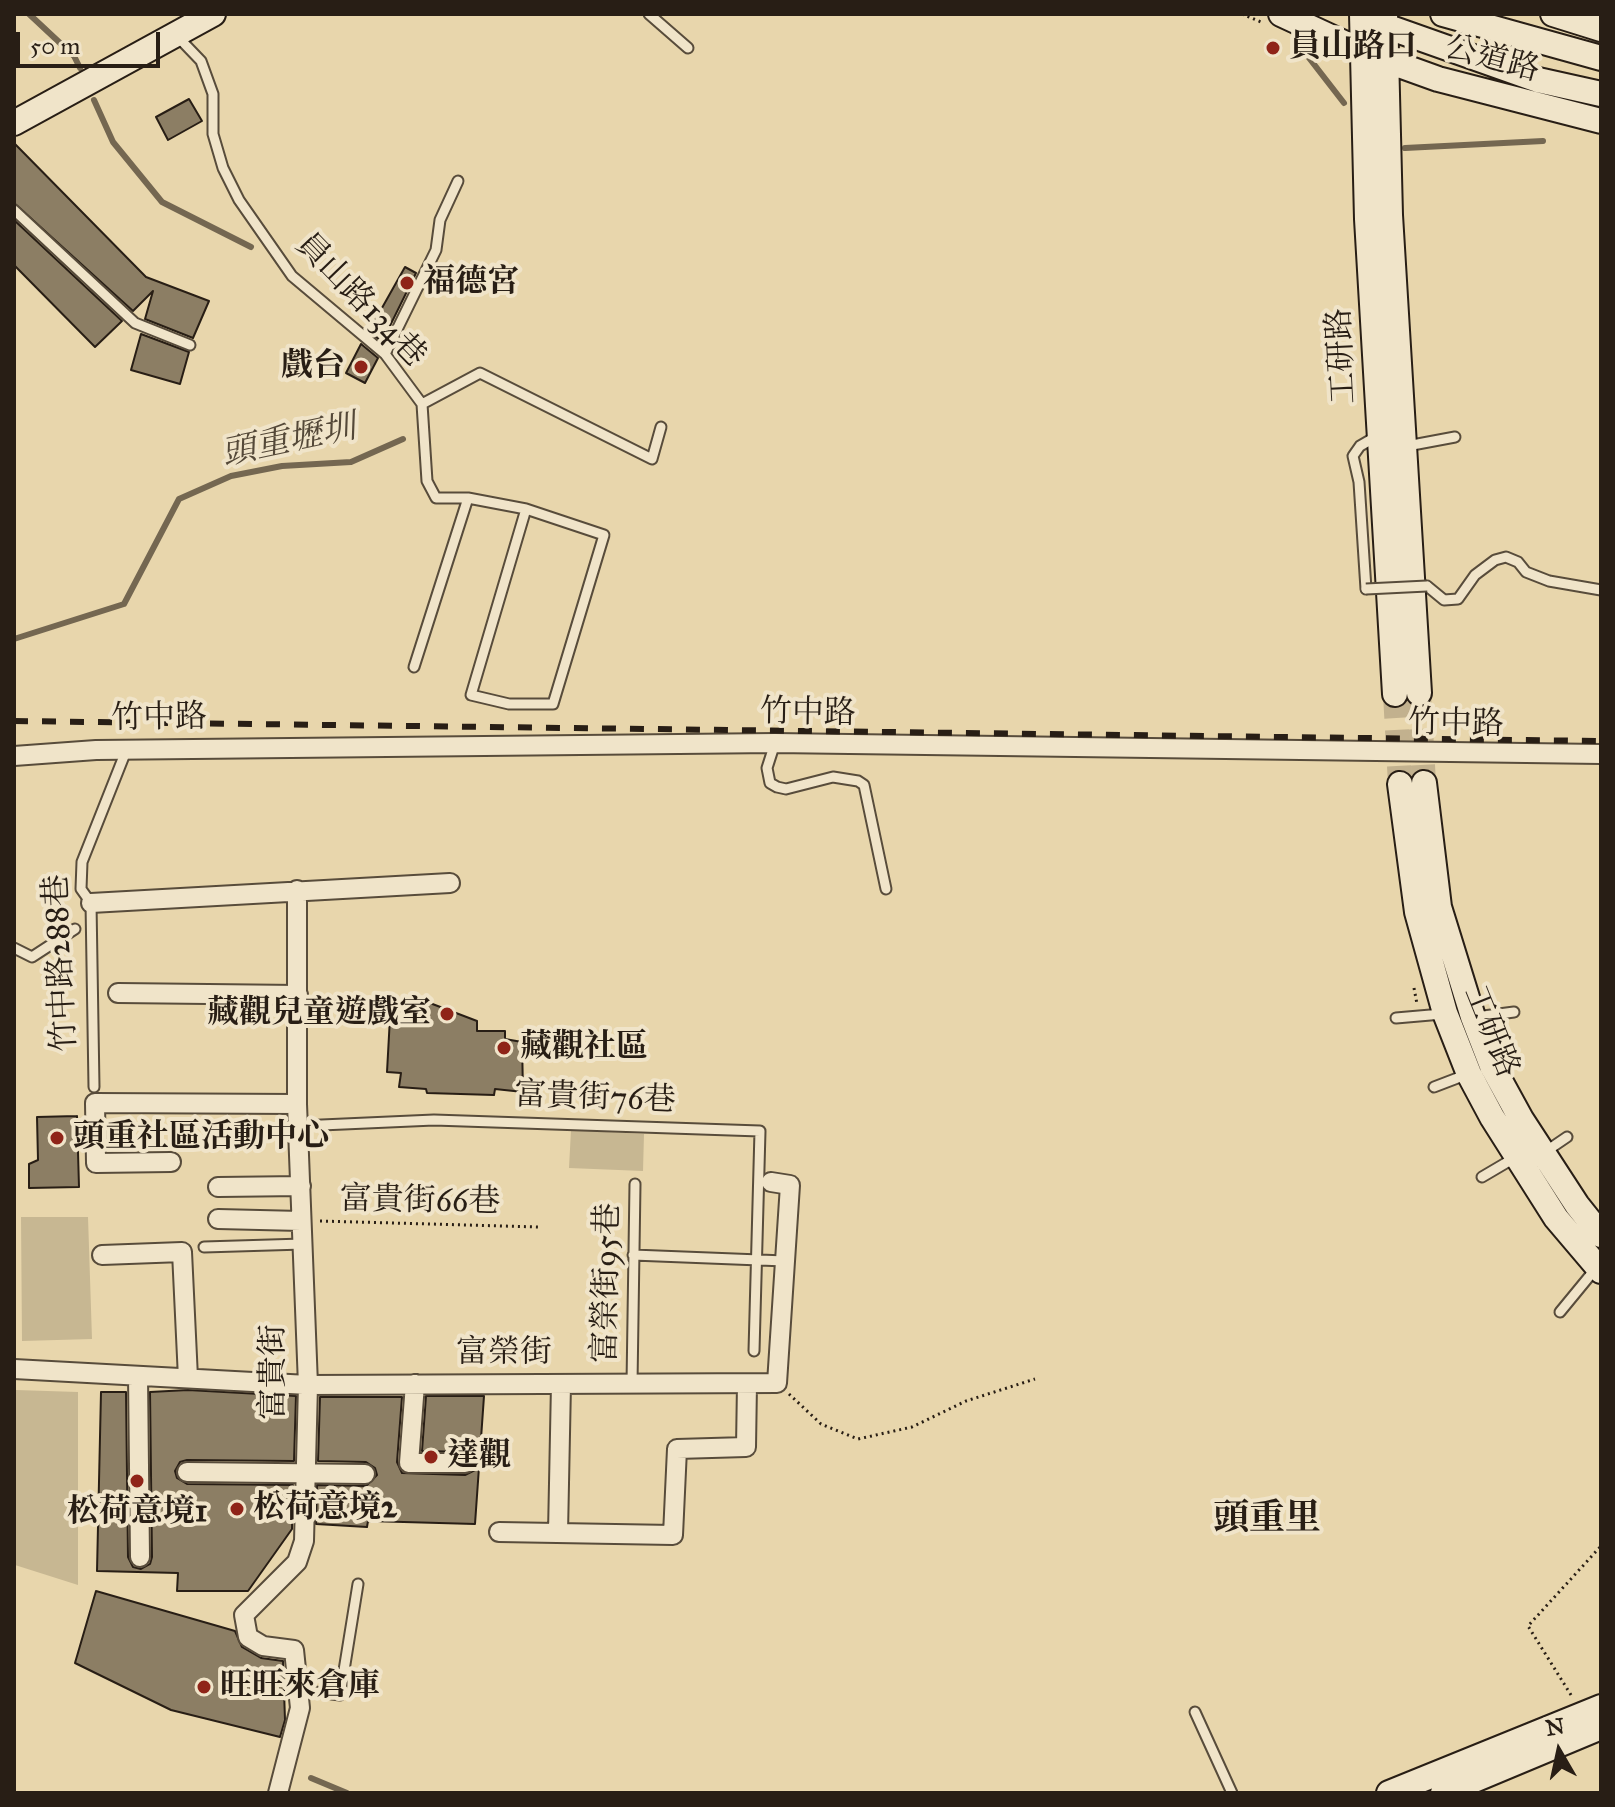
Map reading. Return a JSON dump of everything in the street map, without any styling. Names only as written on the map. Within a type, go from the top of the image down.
[{"type":"street","points":[[14,123],[213,14]]},
{"type":"street","name":"公道路","points":[[1281,14],[1374,56],[1438,79],[1601,121]]},
{"type":"street","name":"公道路","points":[[1443,14],[1601,58]]},
{"type":"street","name":"公道路","points":[[1553,14],[1601,29]]},
{"type":"street","name":"公道路","points":[[1369,17],[1538,80],[1601,94]]},
{"type":"street","name":"工研路","points":[[1369,17],[1374,56],[1390,215],[1404,446],[1407,693],[1380,434],[1367,219],[1374,56]]},
{"type":"street","name":"竹中路","points":[[14,756],[127,749],[775,743],[1377,754],[1601,754]]},
{"type":"street","name":"工研路","points":[[1599,1269],[1556,1218],[1516,1157],[1469,1074],[1445,1013],[1417,912],[1412,784],[1439,907],[1473,1017],[1492,1066],[1542,1154],[1601,1235]]},
{"type":"street","points":[[91,903],[450,883]]},
{"type":"street","name":"富貴街","points":[[278,1793],[300,1708],[294,1650],[263,1646],[248,1637],[244,1615],[297,1562],[304,1541],[303,1471],[308,1385],[297,1104],[297,890]]},
{"type":"street","points":[[118,993],[298,995]]},
{"type":"street","points":[[171,1162],[96,1163],[95,1103],[297,1104]]},
{"type":"street","points":[[766,1182],[790,1185],[777,1383]]},
{"type":"street","points":[[218,1187],[301,1186]]},
{"type":"street","points":[[218,1219],[301,1221]]},
{"type":"street","points":[[102,1255],[182,1252],[188,1378]]},
{"type":"street","name":"富榮街","points":[[14,1369],[308,1385],[777,1383]]},
{"type":"street","points":[[138,1376],[140,1557]]},
{"type":"street","points":[[415,1384],[409,1463],[465,1463]]},
{"type":"street","points":[[558,1533],[561,1384]]},
{"type":"street","points":[[499,1532],[673,1535],[677,1449],[746,1447],[747,1384]]},
{"type":"street","points":[[187,1472],[365,1474]]},
{"type":"street","points":[[1389,1793],[1595,1717]]},
{"type":"street","points":[[1443,1793],[1595,1717]]},
{"type":"lane","points":[[649,14],[688,48]]},
{"type":"lane","name":"員山路134巷","points":[[177,36],[201,61],[213,94],[213,134],[223,168],[239,200],[292,276],[385,354],[422,404],[427,481],[436,498],[468,498],[526,509],[604,535],[553,704],[509,704],[471,695],[526,509]]},
{"type":"lane","points":[[385,354],[436,250],[440,220],[458,181]]},
{"type":"lane","points":[[14,210],[135,323],[190,345]]},
{"type":"lane","points":[[422,404],[480,373],[652,459],[661,427]]},
{"type":"lane","points":[[1380,434],[1360,446],[1353,456],[1359,482],[1366,589],[1427,586],[1444,600],[1458,599],[1475,575],[1495,560],[1506,557],[1518,562],[1526,572],[1549,581],[1601,590]]},
{"type":"lane","points":[[1404,446],[1455,437]]},
{"type":"lane","points":[[414,667],[468,498]]},
{"type":"lane","points":[[775,743],[767,768],[770,783],[777,787],[786,789],[833,777],[864,785],[886,889]]},
{"type":"lane","name":"竹中路288巷","points":[[94,1087],[91,903],[81,889],[82,862],[127,749]]},
{"type":"lane","points":[[14,948],[32,957],[75,929]]},
{"type":"lane","points":[[1473,1017],[1514,1012]]},
{"type":"lane","points":[[1396,1018],[1445,1013]]},
{"type":"lane","points":[[1434,1087],[1469,1074]]},
{"type":"lane","name":"富貴街76巷","points":[[299,1126],[434,1120],[760,1131],[766,1182],[756,1260],[754,1351]]},
{"type":"lane","points":[[1542,1154],[1567,1137]]},
{"type":"lane","points":[[1482,1177],[1516,1157]]},
{"type":"lane","name":"富榮街95巷","points":[[632,1384],[635,1184]]},
{"type":"lane","points":[[204,1247],[303,1244]]},
{"type":"lane","points":[[633,1255],[785,1261]]},
{"type":"lane","points":[[1560,1312],[1599,1269]]},
{"type":"lane","points":[[298,1690],[340,1695],[358,1584]]},
{"type":"lane","points":[[1195,1712],[1232,1793]]},
{"type":"path","name":"富貴街66巷","points":[[301,1221],[539,1227]]},
{"type":"path","points":[[777,1383],[821,1424],[858,1439],[912,1427],[966,1401],[1035,1379]]},
{"type":"path","points":[[1595,1717],[1528,1626],[1601,1546]]},
{"type":"shaded area","points":[[571,1130],[644,1134],[643,1171],[569,1168]]},
{"type":"shaded area","points":[[21,1217],[88,1217],[92,1339],[22,1341]]},
{"type":"shaded area","points":[[16,1390],[78,1392],[78,1585],[15,1565]]},
{"type":"building","points":[[189,99],[202,121],[168,140],[156,117]]},
{"type":"building","points":[[14,143],[146,277],[209,301],[193,338],[145,319],[153,291],[133,311],[14,203]]},
{"type":"building","points":[[14,220],[122,321],[95,347],[14,265]]},
{"type":"building","points":[[405,267],[416,273],[382,342],[369,331]]},
{"type":"building","points":[[141,334],[189,352],[180,384],[131,370]]},
{"type":"building","name":"戲台","points":[[361,344],[378,358],[365,383],[346,373]]},
{"type":"building","name":"藏觀社區","points":[[391,999],[422,1000],[477,1021],[477,1031],[505,1031],[505,1039],[522,1042],[523,1092],[495,1089],[494,1095],[427,1093],[426,1089],[399,1087],[401,1073],[387,1072]]},
{"type":"building","name":"頭重社區活動中心","points":[[77,1116],[79,1187],[29,1188],[29,1164],[38,1160],[37,1117]]},
{"type":"building","name":"松荷意境2","points":[[188,1390],[296,1396],[294,1461],[187,1460],[180,1462],[175,1471],[177,1478],[187,1484],[293,1485],[292,1529],[248,1591],[177,1591],[178,1573],[97,1571],[101,1392],[126,1392],[128,1557],[133,1567],[141,1569],[150,1564],[152,1557],[150,1392]]},
{"type":"building","points":[[426,1396],[484,1396],[475,1524],[368,1521],[367,1527],[316,1524],[317,1485],[366,1486],[377,1475],[375,1468],[366,1462],[318,1461],[320,1397],[402,1397],[397,1462],[402,1473],[465,1475],[475,1470],[476,1458],[470,1452],[422,1451]]},
{"type":"building","name":"旺旺來倉庫","points":[[96,1591],[235,1631],[242,1647],[261,1658],[283,1661],[285,1720],[280,1737],[171,1710],[75,1663]]},
{"type":"waterway","name":"頭重壢圳","points":[[29,14],[74,56],[80,68]]},
{"type":"waterway","points":[[1306,54],[1344,103]]},
{"type":"waterway","name":"頭重壢圳","points":[[94,100],[113,142],[162,202],[251,247]]},
{"type":"waterway","points":[[1405,148],[1543,141]]},
{"type":"waterway","name":"頭重壢圳","points":[[14,639],[124,604],[179,499],[231,476],[282,466],[351,462],[403,439]]},
{"type":"waterway","name":"頭重壢圳","points":[[311,1778],[347,1793]]},
{"type":"tunnel","points":[[1419,693],[1424,783]]},
{"type":"tunnel","points":[[1395,694],[1400,784]]},
{"type":"railway","points":[[14,721],[1601,741]]},
{"type":"place","name":"員山路口","points":[[1273,48]]},
{"type":"place","name":"福德宮","points":[[407,283]]},
{"type":"place","name":"戲台","points":[[361,367]]},
{"type":"place","name":"藏觀兒童遊戲室","points":[[447,1014]]},
{"type":"place","name":"藏觀社區","points":[[504,1048]]},
{"type":"place","name":"頭重社區活動中心","points":[[57,1138]]},
{"type":"place","name":"達觀","points":[[431,1457]]},
{"type":"place","name":"松荷意境1","points":[[137,1481]]},
{"type":"place","name":"松荷意境2","points":[[237,1509]]},
{"type":"place","name":"旺旺來倉庫","points":[[204,1687]]},
{"type":"district","name":"頭重里","points":[[1267,1520]]}]
